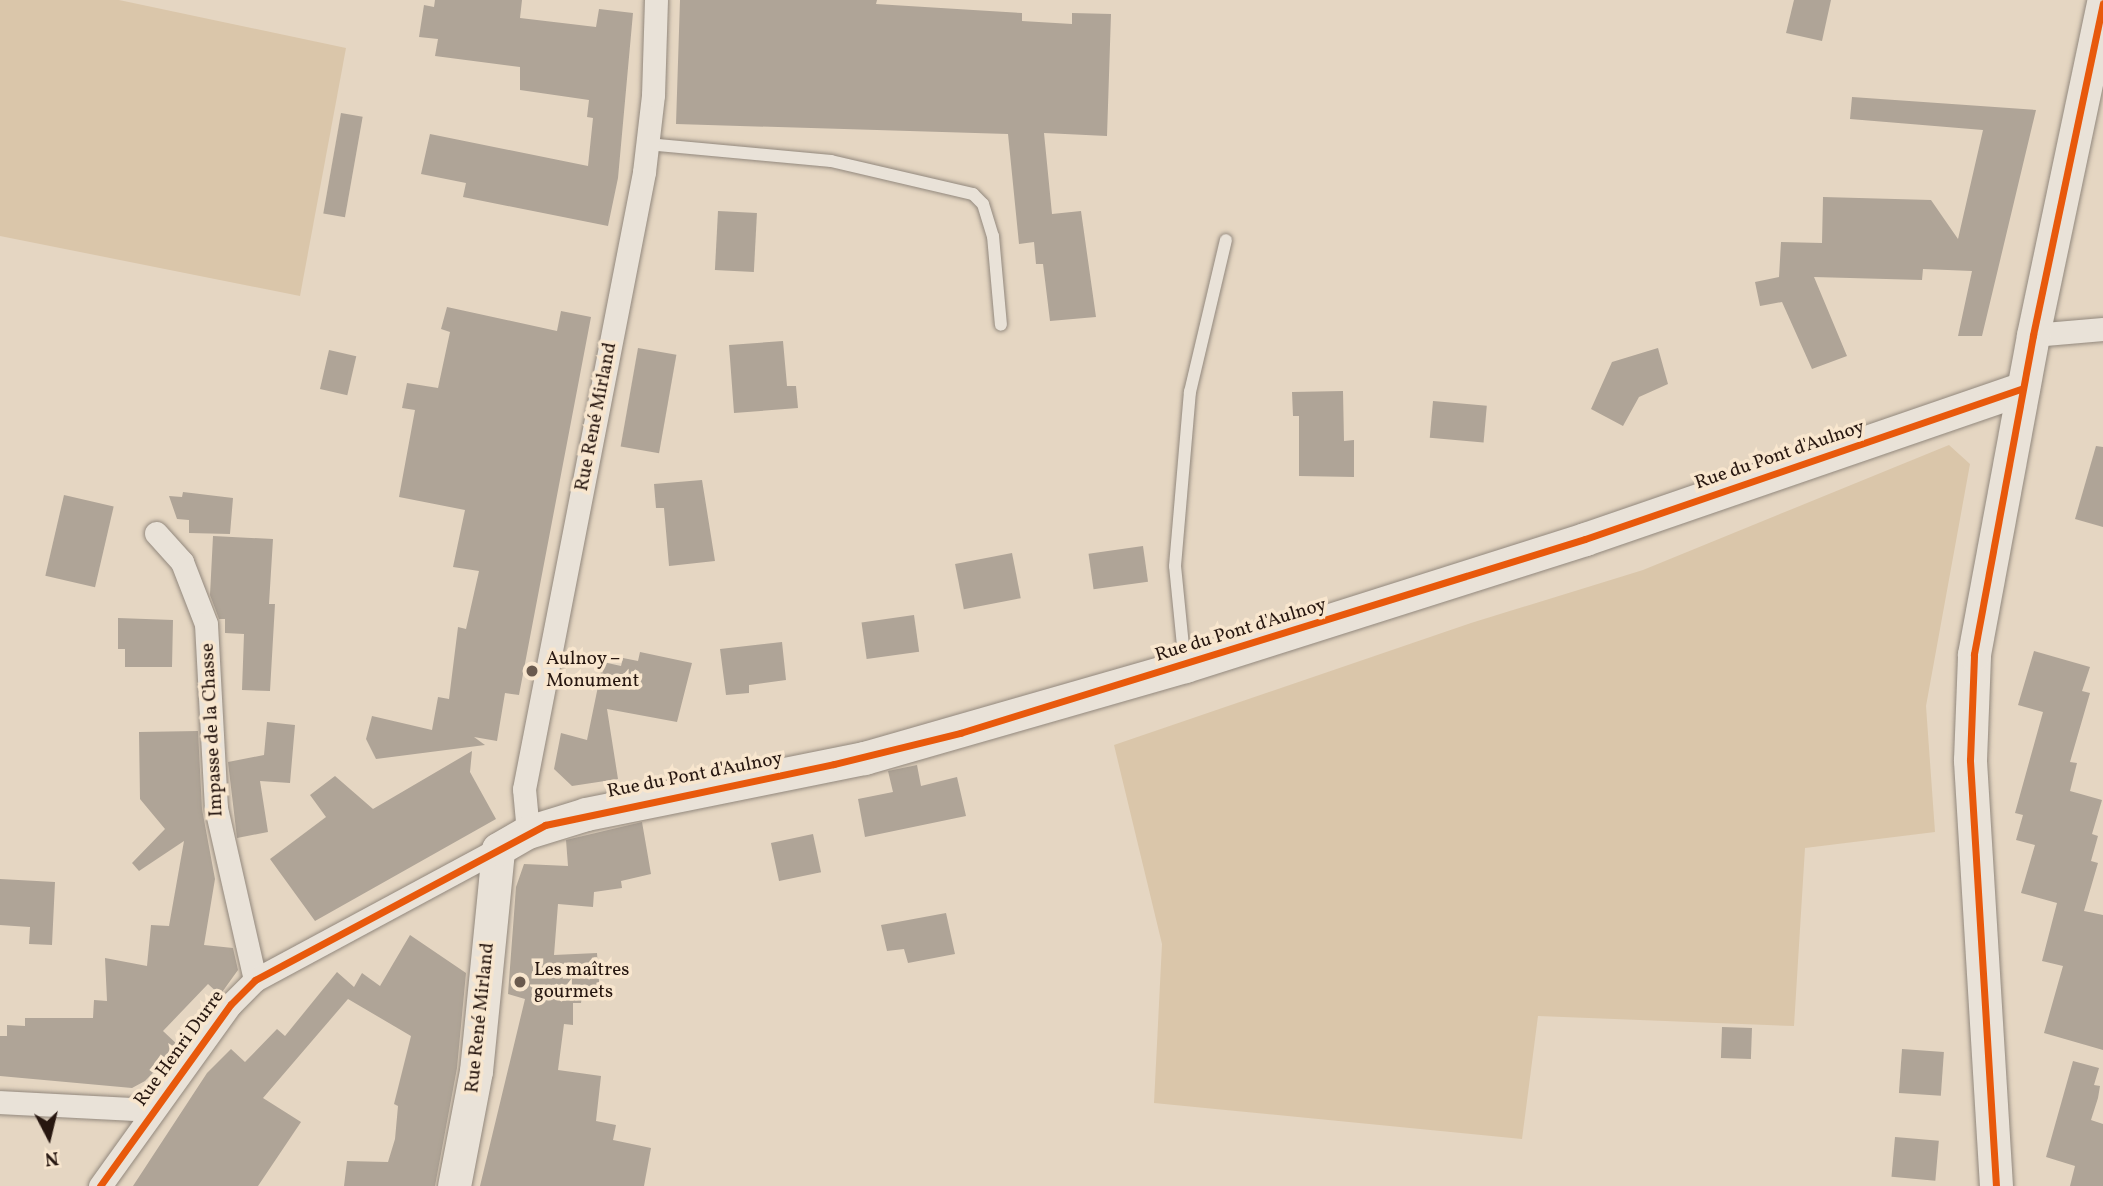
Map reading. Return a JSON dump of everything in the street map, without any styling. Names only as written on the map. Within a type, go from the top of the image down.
[{"type":"street","name":"Rue René Mirland","points":[[528,832],[524,789],[647,144],[656,0]]},
{"type":"street","points":[[1996,1186],[1970,760],[1976,634],[2033,335],[2103,3]]},
{"type":"street","points":[[2033,335],[2103,329]]},
{"type":"street","name":"Rue du Pont d'Aulnoy","points":[[498,849],[528,832],[586,814],[864,758],[1185,666],[1626,525],[2023,388]]},
{"type":"street","name":"Impasse de la Chasse","points":[[156,533],[182,562],[206,624],[218,817],[255,980]]},
{"type":"street","name":"Rue René Mirland","points":[[454,1186],[476,1071],[498,849]]},
{"type":"street","name":"Rue Henri Durre","points":[[100,1186],[231,1004],[255,980],[287,959],[332,942],[498,849]]},
{"type":"street","points":[[0,1102],[153,1111]]},
{"type":"lane","points":[[647,144],[831,161],[973,194],[983,204],[993,236],[1001,324]]},
{"type":"lane","points":[[1185,666],[1175,566],[1190,392],[1226,240]]},
{"type":"shaded area","points":[[0,0],[119,0],[346,48],[300,296],[0,236]]},
{"type":"shaded area","points":[[1949,445],[1970,464],[1926,706],[1935,832],[1805,848],[1794,1026],[1538,1016],[1522,1139],[1154,1103],[1162,944],[1114,745],[1471,623],[1643,570]]},
{"type":"building","points":[[435,0],[522,0],[520,18],[596,27],[599,9],[633,13],[618,178],[608,226],[463,197],[466,183],[421,174],[430,134],[588,166],[593,118],[587,117],[589,100],[520,90],[520,67],[435,56],[438,39],[419,37],[424,5],[434,7]]},
{"type":"building","points":[[680,0],[877,0],[876,4],[1022,13],[1022,21],[1072,24],[1072,13],[1111,14],[1107,136],[1044,133],[1052,214],[1081,211],[1096,317],[1050,321],[1043,264],[1036,264],[1034,242],[1019,244],[1008,134],[676,124]]},
{"type":"building","points":[[1794,0],[1831,0],[1822,41],[1786,33]]},
{"type":"building","points":[[1852,97],[2036,110],[1982,336],[1958,336],[1972,271],[1923,269],[1922,280],[1814,277],[1847,356],[1812,369],[1782,302],[1760,306],[1755,282],[1779,277],[1781,242],[1822,243],[1823,197],[1931,200],[1958,239],[1983,130],[1850,119]]},
{"type":"building","points":[[341,113],[363,117],[345,217],[323,213]]},
{"type":"building","points":[[718,211],[757,213],[754,272],[715,270]]},
{"type":"building","points":[[447,307],[557,331],[561,311],[591,317],[519,695],[505,693],[497,741],[474,737],[485,745],[376,759],[366,739],[372,716],[432,730],[438,697],[449,699],[458,627],[466,629],[479,571],[453,567],[465,510],[399,497],[415,410],[402,408],[407,383],[438,388],[450,332],[441,329]]},
{"type":"building","points":[[783,341],[787,386],[796,386],[798,408],[734,413],[729,345]]},
{"type":"building","points":[[638,348],[676,355],[659,453],[621,446]]},
{"type":"building","points":[[1658,348],[1668,384],[1639,397],[1623,426],[1591,409],[1612,362]]},
{"type":"building","points":[[329,350],[356,356],[347,395],[320,389]]},
{"type":"building","points":[[1343,391],[1344,441],[1354,440],[1354,477],[1299,476],[1299,416],[1293,416],[1292,392]]},
{"type":"building","points":[[1433,401],[1487,406],[1484,443],[1430,438]]},
{"type":"building","points":[[2096,446],[2103,447],[2103,527],[2075,519]]},
{"type":"building","points":[[702,480],[715,561],[669,566],[664,508],[656,508],[654,484]]},
{"type":"building","points":[[183,492],[233,498],[230,534],[189,533],[189,520],[177,519],[169,496],[182,497]]},
{"type":"building","points":[[64,495],[114,506],[95,587],[45,576]]},
{"type":"building","points":[[213,536],[273,539],[269,604],[275,604],[270,691],[242,690],[244,634],[225,633],[225,619],[219,619],[210,595]]},
{"type":"building","points":[[1143,546],[1148,582],[1094,589],[1089,554]]},
{"type":"building","points":[[1012,553],[1021,598],[964,609],[955,564]]},
{"type":"building","points":[[914,615],[919,652],[867,659],[862,622]]},
{"type":"building","points":[[118,618],[173,620],[172,667],[125,667],[125,649],[118,649]]},
{"type":"building","points":[[782,642],[786,680],[749,685],[749,693],[726,695],[720,649]]},
{"type":"building","points":[[2034,651],[2090,667],[2082,691],[2090,693],[2070,762],[2077,763],[2070,791],[2102,800],[2092,834],[2098,836],[2091,861],[2098,863],[2084,911],[2103,915],[2103,1050],[2044,1033],[2063,966],[2042,961],[2057,903],[2021,893],[2035,845],[2016,840],[2023,815],[2015,813],[2043,712],[2018,705]]},
{"type":"building","points":[[640,652],[692,663],[677,722],[607,709],[618,779],[572,786],[554,769],[561,733],[587,740],[603,662],[621,666],[623,658],[638,661]]},
{"type":"building","points":[[267,722],[295,725],[290,783],[260,781],[268,832],[237,838],[228,762],[264,755]]},
{"type":"building","points":[[198,731],[202,809],[215,879],[204,945],[233,948],[238,970],[220,995],[208,984],[163,1031],[179,1046],[145,1081],[132,1088],[0,1076],[0,1036],[7,1036],[7,1025],[25,1026],[25,1018],[93,1018],[94,1000],[107,1001],[105,958],[147,966],[151,925],[169,926],[184,841],[139,871],[132,863],[165,829],[140,799],[139,732]]},
{"type":"building","points":[[472,751],[470,772],[496,819],[315,921],[270,859],[326,817],[310,795],[335,776],[373,809]]},
{"type":"building","points":[[917,765],[921,786],[957,777],[966,816],[865,837],[858,799],[893,792],[888,771]]},
{"type":"building","points":[[642,822],[651,874],[621,881],[622,888],[594,892],[593,907],[558,904],[554,955],[597,953],[600,995],[582,995],[581,1003],[573,1003],[573,1025],[564,1024],[558,1070],[601,1076],[596,1121],[616,1125],[613,1140],[651,1148],[644,1186],[480,1186],[525,999],[508,994],[516,887],[524,864],[568,866],[566,840]]},
{"type":"building","points":[[813,834],[821,872],[779,881],[771,843]]},
{"type":"building","points":[[0,879],[55,882],[52,945],[29,944],[30,927],[0,925]]},
{"type":"building","points":[[946,913],[955,954],[908,963],[904,949],[887,951],[881,925]]},
{"type":"building","points":[[410,935],[466,973],[457,1068],[435,1186],[344,1186],[347,1161],[388,1162],[395,1139],[398,1106],[394,1104],[411,1036],[348,999],[263,1098],[301,1122],[258,1186],[133,1186],[207,1073],[231,1049],[245,1062],[277,1029],[285,1036],[337,972],[354,987],[362,973],[380,986]]},
{"type":"building","points":[[1722,1027],[1752,1028],[1751,1059],[1721,1058]]},
{"type":"building","points":[[1902,1049],[1944,1052],[1941,1096],[1899,1093]]},
{"type":"building","points":[[2073,1061],[2099,1068],[2094,1085],[2100,1086],[2091,1120],[2103,1124],[2103,1186],[2070,1186],[2075,1166],[2046,1157]]},
{"type":"building","points":[[1895,1137],[1939,1141],[1935,1181],[1892,1177]]},
{"type":"cycle path","points":[[1996,1186],[1970,760],[1974,654],[2033,335],[2103,3]]},
{"type":"cycle path","points":[[100,1186],[231,1004],[255,980],[545,825],[834,764],[960,733],[1585,539],[2023,388]]},
{"type":"place","name":"Aulnoy – Monument","points":[[532,671]]},
{"type":"place","name":"Les maîtres gourmets","points":[[520,982]]}]
